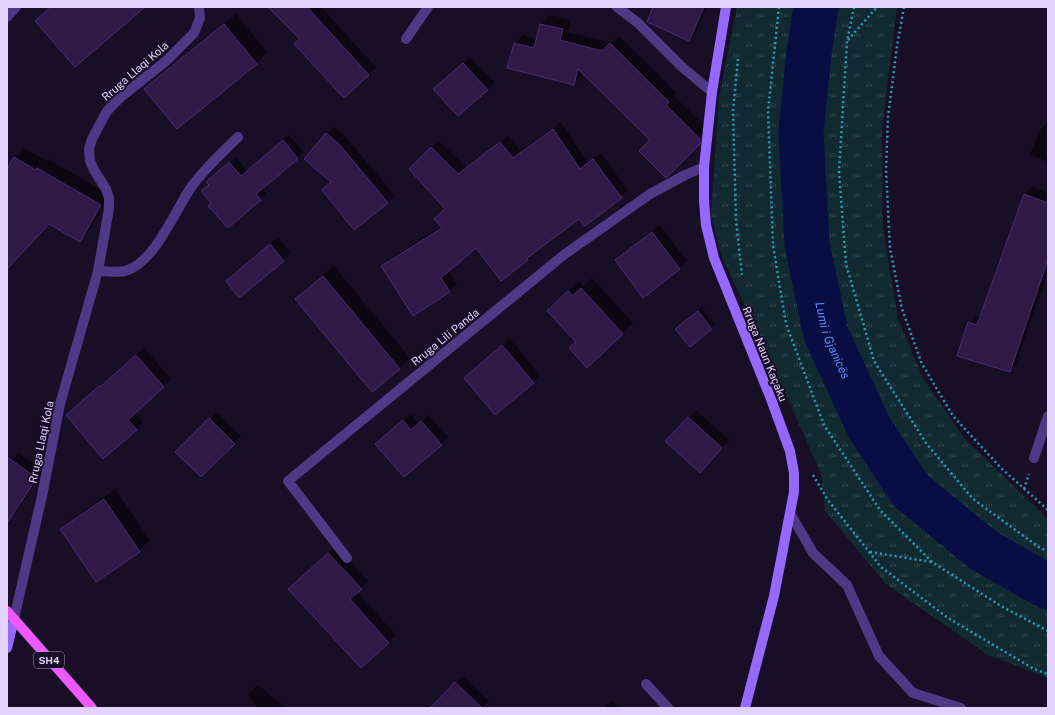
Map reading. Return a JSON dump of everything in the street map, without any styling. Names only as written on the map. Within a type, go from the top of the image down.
[{"type":"main road","name":"SH4","points":[[9,617],[92,708]]},
{"type":"street","points":[[7,17],[16,7]]},
{"type":"street","name":"Rruga Llaqi Kola","points":[[9,617],[42,496],[60,404],[98,271],[108,216],[109,198],[106,189],[90,161],[89,149],[92,139],[107,111],[122,96],[166,60],[194,33],[200,18],[199,7]]},
{"type":"street","points":[[406,39],[428,7]]},
{"type":"street","points":[[617,7],[638,23],[681,66],[712,92]]},
{"type":"street","name":"Rruga Naun Kaçaku","points":[[726,7],[712,92],[704,167],[704,202],[706,225],[714,258],[771,399],[790,451],[794,474],[794,492],[774,596],[745,708]]},
{"type":"street","points":[[98,271],[126,271],[142,261],[160,240],[192,186],[207,168],[238,137]]},
{"type":"street","name":"Rruga Lili Panda","points":[[347,558],[288,480],[565,254],[650,194],[685,175],[704,167]]},
{"type":"street","points":[[1034,458],[1048,416]]},
{"type":"street","points":[[790,513],[812,553],[847,585],[879,656],[913,693],[961,708]]},
{"type":"street","points":[[7,648],[9,617]]},
{"type":"street","points":[[646,684],[668,708]]},
{"type":"path","points":[[779,7],[768,111],[773,245],[786,324],[824,425],[880,510],[932,562],[1001,606],[1048,631]]},
{"type":"path","points":[[854,7],[847,41],[839,172],[846,264],[874,361],[926,443],[974,499],[1040,548],[1048,551]]},
{"type":"path","points":[[847,41],[877,7]]},
{"type":"path","points":[[904,7],[897,46],[888,117],[886,170],[890,248],[902,310],[922,364],[953,416],[1001,468],[1048,510]]},
{"type":"path","points":[[738,56],[733,111],[736,220],[742,281]]},
{"type":"path","points":[[810,471],[828,500],[881,566],[948,618],[1034,669],[1048,674]]},
{"type":"path","points":[[869,552],[932,562]]},
{"type":"green space","points":[[737,7],[897,7],[882,130],[883,229],[898,319],[923,378],[964,438],[1048,519],[1048,678],[988,655],[886,584],[825,511],[821,474],[778,376],[721,255],[711,216],[719,97]]},
{"type":"building","points":[[51,7],[145,7],[75,67],[35,21]]},
{"type":"building","points":[[268,7],[307,7],[369,75],[344,98],[294,44],[300,39]]},
{"type":"building","points":[[653,7],[704,7],[689,41],[647,22]]},
{"type":"building","points":[[224,24],[257,64],[177,129],[144,89]]},
{"type":"building","points":[[540,24],[563,29],[560,40],[602,51],[610,43],[669,102],[666,105],[700,139],[700,144],[666,178],[639,151],[650,140],[578,69],[574,85],[507,68],[514,43],[534,48]]},
{"type":"building","points":[[463,63],[488,90],[458,116],[433,89]]},
{"type":"building","points":[[553,129],[580,169],[593,159],[622,198],[585,226],[579,219],[527,258],[528,260],[501,281],[476,248],[441,278],[450,292],[413,316],[381,266],[442,228],[434,219],[445,209],[409,169],[431,147],[458,174],[500,142],[513,158]]},
{"type":"building","points":[[326,133],[340,145],[388,203],[354,230],[322,190],[331,182],[304,159]]},
{"type":"building","points":[[283,140],[298,159],[256,194],[261,200],[228,228],[208,206],[211,203],[201,191],[209,185],[206,182],[229,162],[241,176]]},
{"type":"building","points":[[14,157],[36,170],[37,168],[101,205],[80,242],[49,224],[7,269],[7,169]]},
{"type":"building","points":[[1024,194],[1048,203],[1048,259],[1010,372],[957,356],[968,322],[977,325]]},
{"type":"building","points":[[652,232],[680,269],[643,298],[615,260]]},
{"type":"building","points":[[270,244],[284,261],[239,298],[226,281]]},
{"type":"building","points":[[323,276],[400,369],[372,392],[295,299]]},
{"type":"building","points":[[581,288],[623,334],[587,368],[569,348],[576,342],[547,311],[568,291],[572,296]]},
{"type":"building","points":[[698,311],[712,329],[690,347],[675,329]]},
{"type":"building","points":[[502,345],[534,383],[495,415],[464,378]]},
{"type":"building","points":[[136,355],[164,387],[128,420],[137,430],[103,459],[66,415]]},
{"type":"building","points":[[688,417],[722,448],[700,473],[665,441]]},
{"type":"building","points":[[209,418],[235,444],[201,477],[175,452]]},
{"type":"building","points":[[403,420],[411,430],[421,421],[442,445],[404,477],[375,444]]},
{"type":"building","points":[[7,457],[37,478],[7,523]]},
{"type":"building","points":[[104,499],[140,552],[96,582],[60,529]]},
{"type":"building","points":[[328,553],[362,589],[350,599],[389,643],[361,668],[288,589]]},
{"type":"building","points":[[455,682],[482,708],[430,708]]},
{"type":"waterway","name":"Lumi i Gjanicës","points":[[816,7],[809,52],[801,132],[807,244],[826,334],[869,427],[910,490],[983,550],[1048,587]]}]
